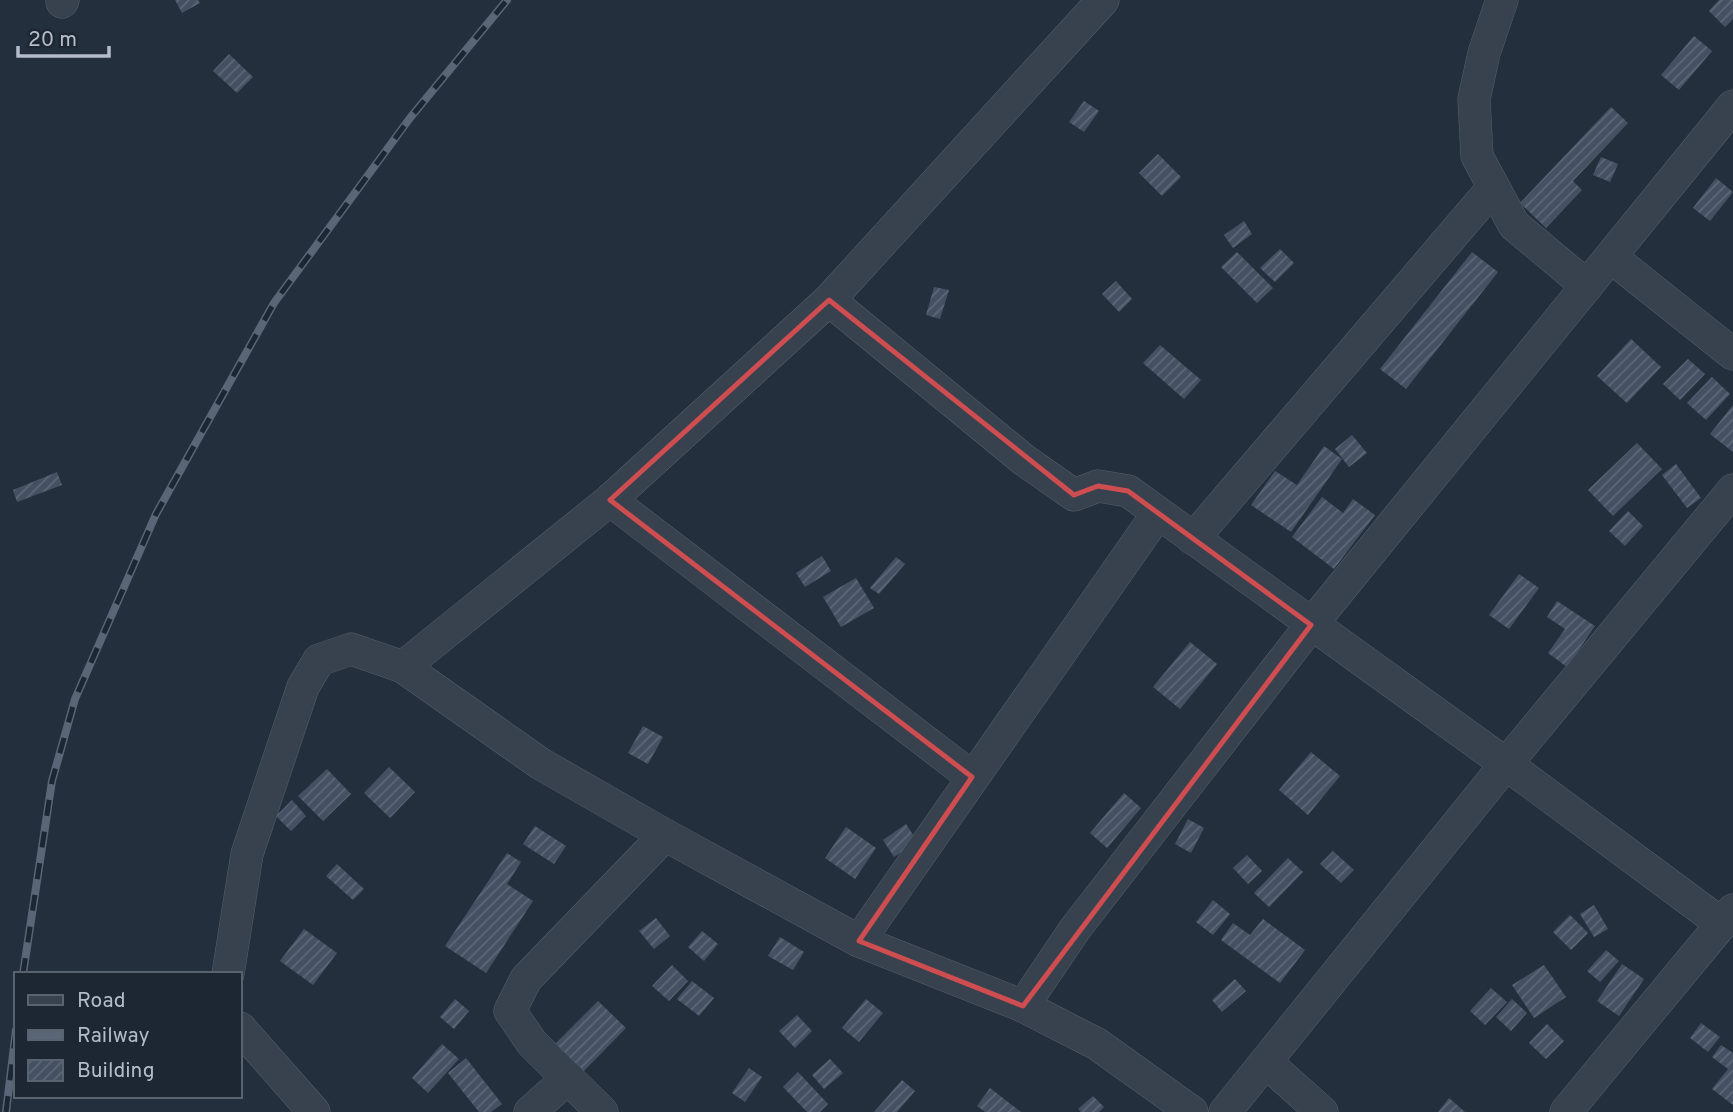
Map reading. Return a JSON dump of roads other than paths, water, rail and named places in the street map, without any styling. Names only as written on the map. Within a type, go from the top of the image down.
[{"type":"street","points":[[403,667],[610,500],[829,300],[1103,0]]},
{"type":"street","points":[[1502,0],[1484,53],[1474,99],[1477,156],[1492,189],[1514,225],[1587,286]]},
{"type":"street","points":[[1023,1006],[1075,929],[1311,625],[1733,106]]},
{"type":"street","points":[[1193,539],[1492,189]]},
{"type":"street","points":[[1611,257],[1733,355]]},
{"type":"street","points":[[829,300],[1024,460],[1074,495],[1098,486],[1128,491],[1506,764],[1727,917],[1566,1112]]},
{"type":"street","points":[[1225,1112],[1506,764],[1733,490]]},
{"type":"street","points":[[610,500],[972,777]]},
{"type":"street","points":[[859,941],[1158,513]]},
{"type":"street","points":[[228,972],[247,854],[303,687],[319,660],[351,649],[403,667],[541,764],[859,941],[1023,1006],[1097,1044],[1192,1112]]},
{"type":"street","points":[[602,1112],[532,1043],[510,1011],[526,979],[665,835]]},
{"type":"street","points":[[242,1031],[314,1112]]},
{"type":"street","points":[[1266,1062],[1322,1112]]},
{"type":"street","points":[[530,1112],[568,1078]]},
{"type":"railway","points":[[23,972],[52,781],[75,699],[156,514],[274,303],[410,118],[507,0]]},
{"type":"railway","points":[[6,1112],[14,1046]]}]
